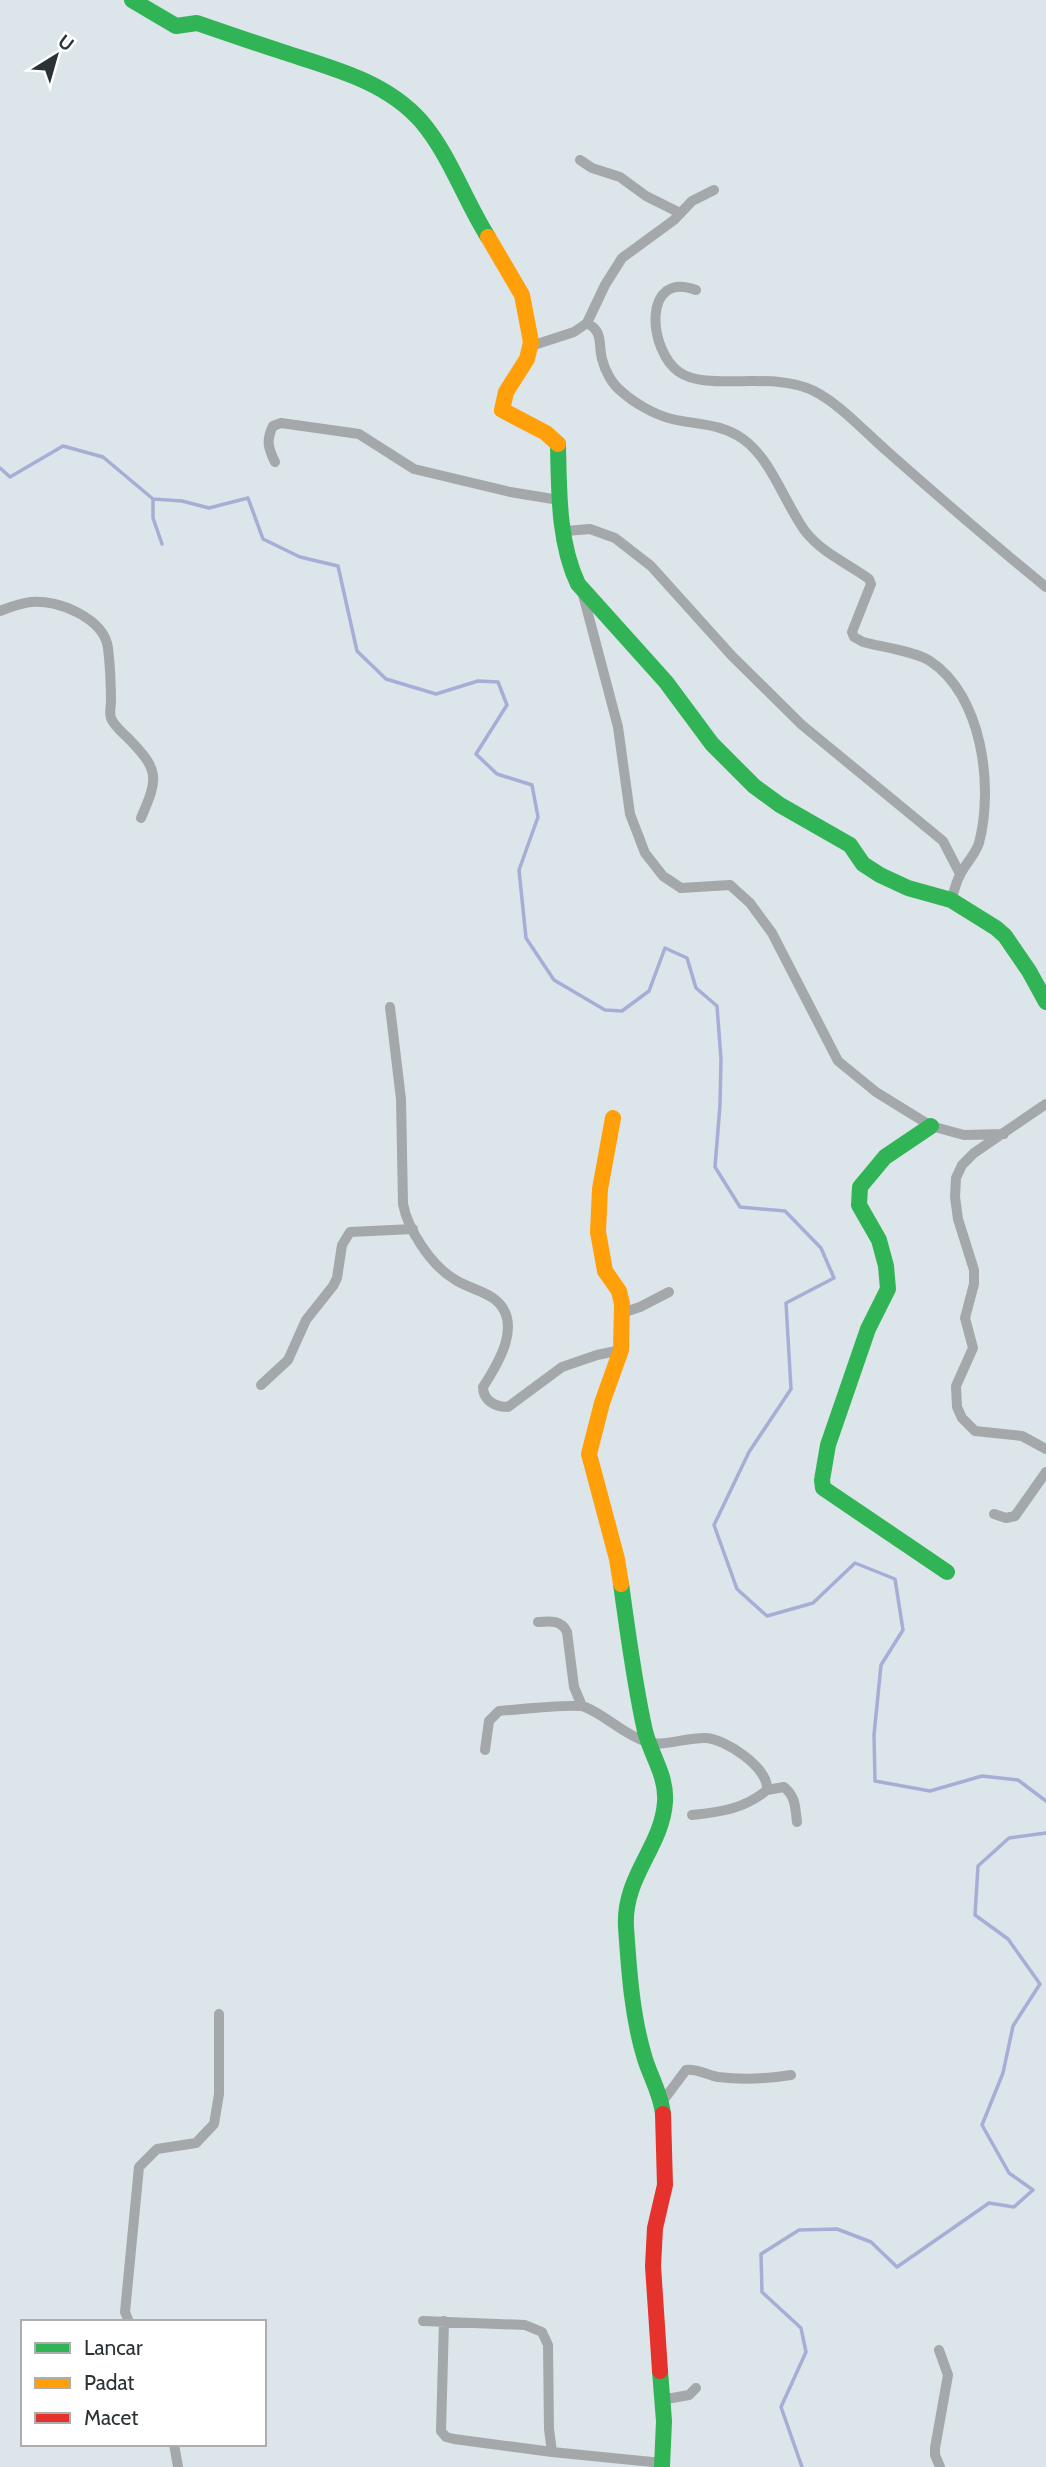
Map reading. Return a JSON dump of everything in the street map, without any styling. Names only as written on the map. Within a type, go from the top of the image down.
[{"type":"street","points":[[140,3],[176,26],[197,23],[347,73],[383,90],[407,108],[430,134],[522,295],[531,346],[508,389],[502,410],[519,422],[551,437],[558,444],[559,500],[571,569],[582,589],[666,682],[712,744],[754,786],[780,805],[850,845],[863,864],[888,879],[951,900],[1000,932],[1036,982],[1046,1002]]},
{"type":"street","points":[[580,160],[592,168],[617,176],[646,196],[680,213]]},
{"type":"street","points":[[531,346],[574,332],[587,323],[605,285],[622,258],[700,196],[714,190]]},
{"type":"street","points":[[696,290],[686,287],[672,289],[661,297],[656,309],[655,325],[659,343],[666,358],[678,372],[701,380],[784,381],[816,391],[974,529],[1046,587]]},
{"type":"street","points":[[587,323],[600,335],[602,359],[619,390],[668,419],[713,425],[744,440],[761,457],[806,532],[826,552],[869,579],[871,583],[852,632],[855,638],[925,658],[943,673],[963,696],[979,742],[984,777],[982,825],[979,843],[973,857],[960,874],[951,900]]},
{"type":"street","points":[[275,462],[268,449],[268,435],[273,426],[281,423],[338,430],[359,434],[414,469],[510,492],[559,500]]},
{"type":"street","points":[[566,531],[590,529],[625,543],[651,566],[732,656],[802,725],[943,841],[960,874]]},
{"type":"street","points":[[582,589],[618,727],[630,814],[645,853],[663,876],[681,888],[730,885],[740,892],[772,933],[838,1061],[876,1092],[931,1126],[964,1135],[1004,1134]]},
{"type":"street","points":[[0,611],[17,604],[44,602],[77,613],[100,631],[107,644],[111,718],[118,729],[141,751],[154,774],[151,795],[141,818]]},
{"type":"street","points":[[390,1007],[399,1067],[403,1203],[413,1230],[450,1277],[493,1298],[504,1314],[507,1329],[504,1348],[499,1363],[483,1389],[485,1396],[494,1404],[506,1407],[512,1405],[562,1367],[621,1349]]},
{"type":"street","points":[[1046,1104],[965,1161],[955,1186],[958,1219],[975,1276],[965,1318],[973,1348],[956,1383],[956,1401],[962,1418],[975,1431],[1023,1436],[1046,1449]]},
{"type":"street","points":[[444,2321],[441,2431],[446,2437],[662,2465],[664,2421],[653,2266],[655,2228],[666,2185],[662,2102],[645,2059],[635,2015],[626,1906],[633,1881],[650,1847],[665,1803],[664,1782],[648,1742],[637,1695],[617,1559],[590,1461],[602,1403],[621,1349],[622,1312],[619,1291],[606,1271],[598,1232],[600,1189],[613,1118]]},
{"type":"street","points":[[931,1126],[885,1157],[860,1187],[859,1205],[878,1240],[886,1266],[888,1289],[868,1329],[828,1445],[822,1480],[823,1488],[834,1497],[947,1572]]},
{"type":"street","points":[[261,1385],[289,1360],[306,1320],[333,1286],[337,1278],[342,1245],[350,1232],[413,1230]]},
{"type":"street","points":[[622,1312],[640,1307],[669,1292]]},
{"type":"street","points":[[993,1514],[1015,1516],[1046,1472]]},
{"type":"street","points":[[538,1622],[554,1621],[564,1625],[575,1687],[582,1706]]},
{"type":"street","points":[[485,1749],[489,1721],[499,1711],[582,1706],[648,1742],[686,1741],[703,1737],[717,1740],[760,1769],[767,1782],[767,1790]]},
{"type":"street","points":[[692,1815],[746,1805],[767,1790],[784,1787],[795,1801],[797,1822]]},
{"type":"street","points":[[128,2320],[125,2312],[139,2167],[157,2149],[196,2143],[214,2123],[219,2094],[219,2014]]},
{"type":"street","points":[[662,2102],[686,2070],[690,2069],[707,2075],[755,2080],[791,2075]]},
{"type":"street","points":[[423,2320],[525,2325],[541,2332],[548,2346],[549,2429],[552,2452]]},
{"type":"street","points":[[939,2350],[948,2375],[935,2448],[940,2467]]},
{"type":"street","points":[[661,2400],[689,2395],[696,2388]]},
{"type":"street","points":[[174,2446],[178,2467]]},
{"type":"waterway","points":[[0,468],[10,477],[63,446],[103,457],[153,499],[153,518],[162,544]]},
{"type":"waterway","points":[[153,499],[182,501],[209,508],[248,498],[263,539],[300,557],[338,566],[357,651],[386,679],[436,694],[478,681],[498,682],[507,705],[476,754],[497,774],[532,785],[538,817],[519,870],[526,938],[554,980],[605,1010],[622,1011],[649,991],[665,948],[687,958],[696,988],[717,1006],[721,1059],[715,1167],[740,1207],[785,1211],[821,1248],[834,1278],[786,1303],[791,1389],[749,1452],[714,1525],[737,1589],[767,1616],[813,1603],[855,1563],[895,1579],[903,1630],[881,1665],[874,1735],[875,1781],[930,1791],[982,1776],[1018,1780],[1046,1801]]},
{"type":"waterway","points":[[802,2467],[781,2407],[806,2352],[801,2328],[762,2292],[761,2254],[799,2230],[837,2229],[871,2242],[897,2267],[989,2203],[1014,2207],[1033,2190],[1009,2173],[982,2125],[1003,2073],[1013,2026],[1040,1984],[1008,1939],[975,1915],[978,1866],[1009,1838],[1046,1833]]},
{"type":"traffic: fast","points":[[132,0],[176,26],[197,23],[339,70],[392,96],[407,107],[431,134],[488,237]]},
{"type":"traffic: fast","points":[[558,444],[563,533],[571,568],[578,584],[666,682],[712,744],[754,786],[780,805],[850,845],[863,864],[908,888],[951,900],[996,928],[1005,936],[1029,971],[1046,1002]]},
{"type":"traffic: fast","points":[[931,1126],[885,1157],[860,1187],[859,1205],[879,1240],[886,1266],[888,1289],[868,1329],[828,1445],[822,1480],[823,1488],[947,1572]]},
{"type":"traffic: fast","points":[[621,1584],[641,1713],[665,1792],[657,1833],[630,1893],[626,1927],[637,2027],[663,2114]]},
{"type":"traffic: fast","points":[[660,2371],[664,2421],[662,2467]]},
{"type":"traffic: slow","points":[[488,237],[522,295],[531,342],[527,359],[506,392],[502,410],[546,433],[558,444]]},
{"type":"traffic: slow","points":[[613,1118],[600,1189],[598,1232],[605,1271],[619,1291],[622,1304],[621,1350],[602,1403],[589,1454],[621,1584]]},
{"type":"traffic: jam","points":[[660,2371],[653,2266],[655,2228],[665,2185],[663,2114]]}]
